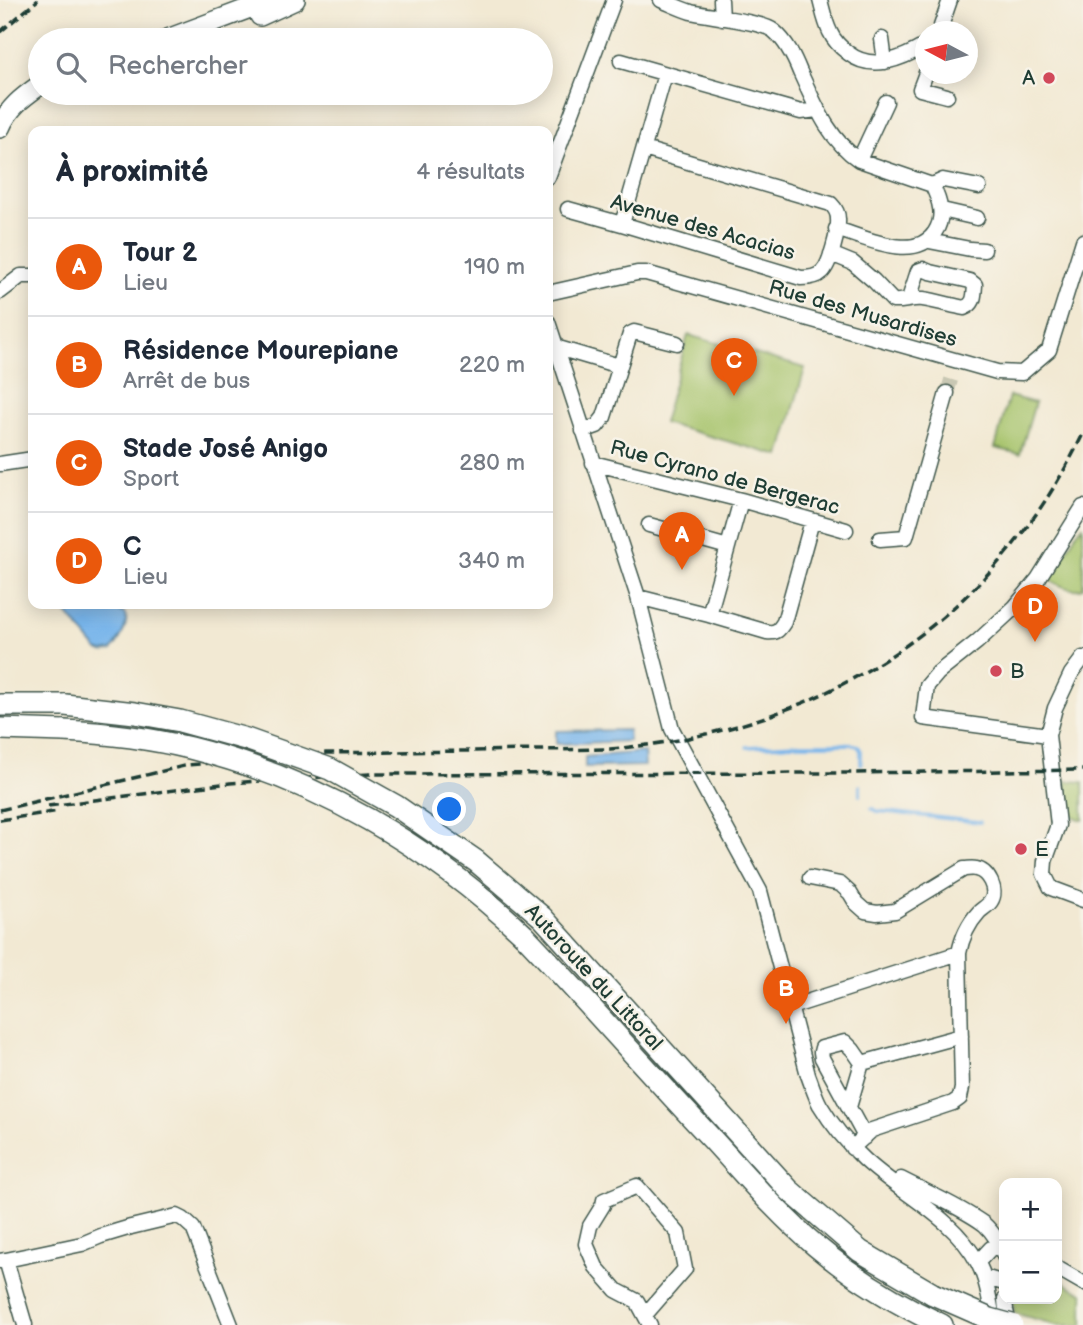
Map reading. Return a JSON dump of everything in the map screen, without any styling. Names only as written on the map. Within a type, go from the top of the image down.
[{"type":"highway","name":"Autoroute du Littoral","points":[[0,705],[65,705],[180,721],[246,739],[330,769],[396,806],[475,861],[542,917],[789,1190],[860,1251],[933,1294],[1010,1325]]},
{"type":"highway","name":"Autoroute du Littoral","points":[[0,729],[64,731],[135,738],[190,748],[260,769],[312,790],[351,809],[418,849],[470,887],[524,935],[676,1102],[814,1244],[847,1271],[941,1324]]},
{"type":"main road","points":[[198,28],[271,0]]},
{"type":"main road","points":[[229,28],[295,0]]},
{"type":"main road","points":[[0,128],[13,106],[28,95]]},
{"type":"street","points":[[661,0],[687,11],[773,29],[791,51],[828,130],[853,156],[932,185],[943,180],[979,187]]},
{"type":"street","points":[[721,0],[722,18]]},
{"type":"street","points":[[820,0],[830,34],[839,47],[852,56],[867,62],[885,62],[915,51]]},
{"type":"street","points":[[943,21],[950,0]]},
{"type":"street","points":[[553,163],[613,1]]},
{"type":"street","points":[[882,39],[885,62]]},
{"type":"street","points":[[621,61],[801,112],[817,110]]},
{"type":"street","points":[[622,224],[666,74]]},
{"type":"street","points":[[922,84],[920,89],[947,96]]},
{"type":"street","points":[[853,156],[886,102]]},
{"type":"street","points":[[644,149],[831,204],[836,209],[838,218],[831,254],[853,263],[893,301],[902,302],[909,299]]},
{"type":"street","points":[[929,241],[939,226],[942,210],[932,185]]},
{"type":"street","name":"Avenue des Acacias","points":[[568,209],[802,278],[821,274],[831,254]]},
{"type":"street","points":[[942,210],[977,218]]},
{"type":"street","points":[[836,229],[896,247],[908,248],[929,241],[984,250]]},
{"type":"street","name":"Rue des Musardises","points":[[553,292],[646,273],[997,372],[1022,373],[1049,350],[1083,241]]},
{"type":"street","points":[[0,292],[21,276],[28,276]]},
{"type":"street","points":[[583,432],[597,426],[604,417],[629,334],[635,332],[677,343]]},
{"type":"street","points":[[553,340],[638,597],[672,729],[760,891],[808,1075],[819,1103],[845,1140],[865,1161],[937,1215],[965,1244],[985,1277],[994,1325]]},
{"type":"street","points":[[555,347],[619,366]]},
{"type":"street","points":[[952,377],[957,361]]},
{"type":"street","points":[[880,539],[906,537],[947,393]]},
{"type":"street","points":[[0,464],[28,460]]},
{"type":"street","name":"Rue Cyrano de Bergerac","points":[[593,463],[741,500],[846,530]]},
{"type":"street","points":[[709,615],[741,500]]},
{"type":"street","points":[[1048,735],[923,719],[925,702],[928,686],[937,673],[977,642],[1015,607],[1030,589],[1083,507]]},
{"type":"street","points":[[638,597],[767,632],[779,630],[784,622],[812,521]]},
{"type":"street","points":[[649,525],[728,547]]},
{"type":"street","points":[[1083,658],[1071,674],[1055,708],[1048,735],[1058,825],[1045,861],[1044,874],[1051,888],[1083,900]]},
{"type":"street","points":[[810,878],[840,884],[850,893],[856,904],[865,911],[877,913],[895,911],[964,869],[976,869],[983,873],[991,882],[994,892],[991,901],[970,923],[961,941],[959,953],[960,1098],[872,1130],[852,1148]]},
{"type":"street","points":[[791,1007],[959,953]]},
{"type":"street","points":[[862,1063],[961,1036]]},
{"type":"street","points":[[862,1063],[845,1042],[822,1048],[822,1058],[864,1137]]},
{"type":"street","points":[[849,1107],[862,1063]]},
{"type":"street","points":[[865,1161],[986,1226],[999,1244]]},
{"type":"street","points":[[637,1186],[678,1233],[685,1269],[648,1320],[637,1301],[617,1290],[596,1267],[586,1244],[590,1226],[604,1200],[637,1186]]},
{"type":"street","points":[[26,1325],[3,1261],[82,1244],[111,1233],[177,1216],[193,1228],[231,1325]]},
{"type":"street","points":[[978,1262],[991,1248],[999,1249]]},
{"type":"street","points":[[1062,1271],[1083,1283]]},
{"type":"street","points":[[985,1277],[999,1281]]},
{"type":"street","points":[[1005,1304],[1010,1325]]},
{"type":"green space","points":[[688,335],[805,368],[780,456],[663,423]]},
{"type":"green space","points":[[1009,396],[1035,403],[1020,454],[995,448]]},
{"type":"green space","points":[[1083,526],[1083,588],[1070,589],[1049,580]]},
{"type":"green space","points":[[1066,781],[1083,782],[1083,820],[1074,817],[1066,809]]},
{"type":"green space","points":[[1062,1282],[1083,1293],[1083,1325],[1057,1325],[1014,1313],[1013,1304],[1062,1304]]},
{"type":"water","points":[[66,609],[116,609],[126,614],[126,619],[120,638],[112,650],[103,652],[97,650]]},
{"type":"water","points":[[628,730],[629,741],[556,744],[556,731]]},
{"type":"water","points":[[644,752],[645,766],[585,767],[585,757]]},
{"type":"waterway","points":[[747,747],[850,744],[858,746],[861,751],[861,764]]},
{"type":"waterway","points":[[860,786],[860,795]]},
{"type":"waterway","points":[[872,808],[877,811],[980,822]]},
{"type":"tunnel","points":[[947,393],[952,377]]},
{"type":"railway","points":[[0,32],[38,0]]},
{"type":"railway","points":[[0,810],[188,765],[326,753],[610,749],[686,738],[759,719],[827,692],[890,656],[948,613],[1000,561],[1045,501],[1083,434]]},
{"type":"railway","points":[[48,806],[230,783],[370,774],[1083,770]]},
{"type":"railway","points":[[0,820],[59,811]]},
{"type":"place","name":"A","points":[[1049,78]]},
{"type":"place","name":"Stade José Anigo","points":[[734,396]]},
{"type":"place","name":"Tour 2","points":[[682,570]]},
{"type":"place","name":"C","points":[[1035,642]]},
{"type":"place","name":"B","points":[[996,671]]},
{"type":"place","name":"E","points":[[1021,849]]},
{"type":"place","name":"Résidence Mourepiane","points":[[786,1024]]}]
